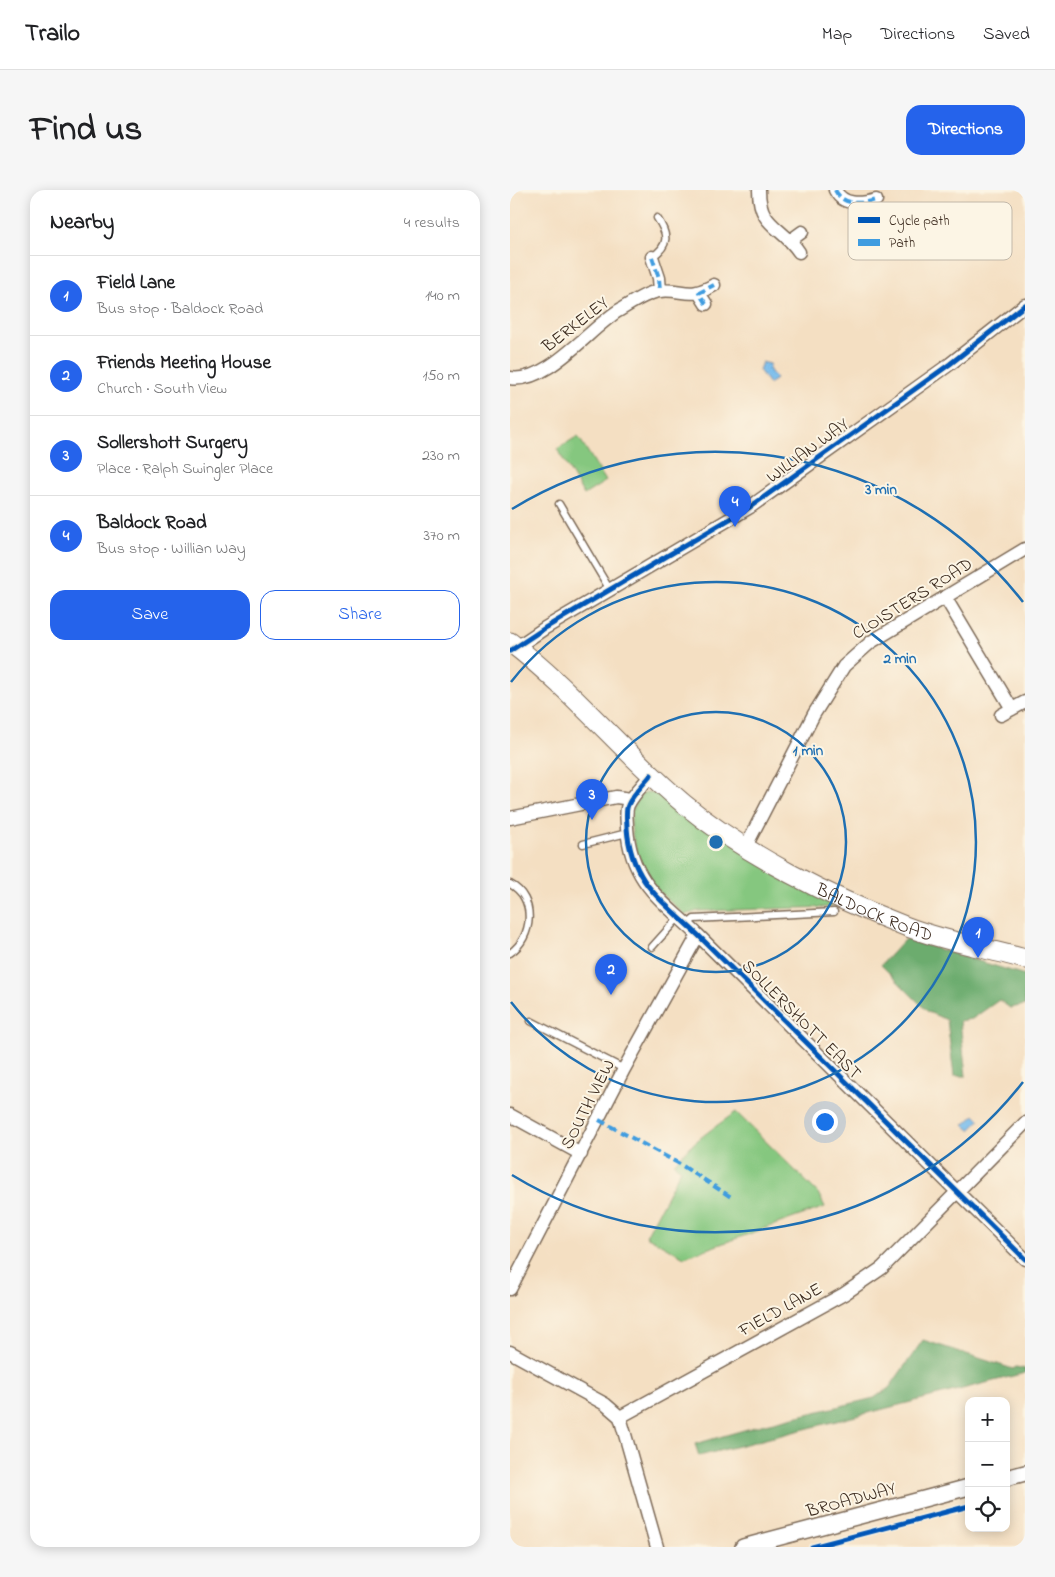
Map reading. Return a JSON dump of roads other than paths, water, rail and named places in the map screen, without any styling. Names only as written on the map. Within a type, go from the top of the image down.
[{"type":"main road","name":"BALDOCK ROAD","points":[[512,647],[573,698],[651,775],[684,804],[745,848],[844,899],[906,926],[1025,959]]},
{"type":"street","points":[[759,190],[760,208],[764,218],[773,228],[791,240],[799,252]]},
{"type":"street","points":[[835,190],[848,202]]},
{"type":"street","points":[[868,202],[876,200]]},
{"type":"street","points":[[791,240],[802,232]]},
{"type":"street","points":[[652,257],[659,278],[660,291]]},
{"type":"street","name":"BERKELEY","points":[[510,378],[524,378],[539,373],[618,312],[648,295],[660,291],[703,298],[714,285]]},
{"type":"street","name":"WILLIAN WAY","points":[[512,647],[750,507],[950,364],[1025,305]]},
{"type":"street","name":"CLOISTERS ROAD","points":[[745,848],[814,714],[844,666],[871,642],[1025,549]]},
{"type":"street","points":[[945,597],[1007,712],[1025,702]]},
{"type":"street","points":[[510,818],[616,797],[631,799],[651,775]]},
{"type":"street","name":"SOLLERSHOTT EAST","points":[[631,799],[626,813],[630,848],[645,883],[659,902],[683,921],[1025,1259]]},
{"type":"street","name":"SOUTH VIEW","points":[[510,1289],[624,1069],[698,936]]},
{"type":"street","points":[[510,1115],[581,1154]]},
{"type":"street","name":"FIELD LANE","points":[[620,1417],[844,1294],[882,1268],[1025,1123]]},
{"type":"street","points":[[510,1352],[605,1404],[620,1417],[657,1547]]},
{"type":"street","points":[[1010,1477],[1025,1473]]},
{"type":"street","name":"BROADWAY","points":[[743,1547],[965,1489]]},
{"type":"lane","points":[[652,257],[660,251],[666,242],[666,233],[658,218]]},
{"type":"lane","points":[[559,504],[610,590]]},
{"type":"lane","points":[[583,844],[628,833]]},
{"type":"lane","points":[[510,884],[522,894],[529,920],[527,934],[518,947],[510,953]]},
{"type":"lane","points":[[652,947],[683,921],[834,912]]},
{"type":"lane","points":[[531,1021],[624,1069]]},
{"type":"water","points":[[762,362],[770,364],[769,369],[776,379],[769,384],[759,370]]},
{"type":"water","points":[[975,1115],[980,1120],[970,1130],[964,1125]]},
{"type":"place","name":"Baldock Road","points":[[735,527]]},
{"type":"place","name":"Sollershott Surgery","points":[[592,820]]},
{"type":"place","name":"Field Lane","points":[[978,958]]},
{"type":"place","name":"Friends Meeting House","points":[[611,995]]}]
